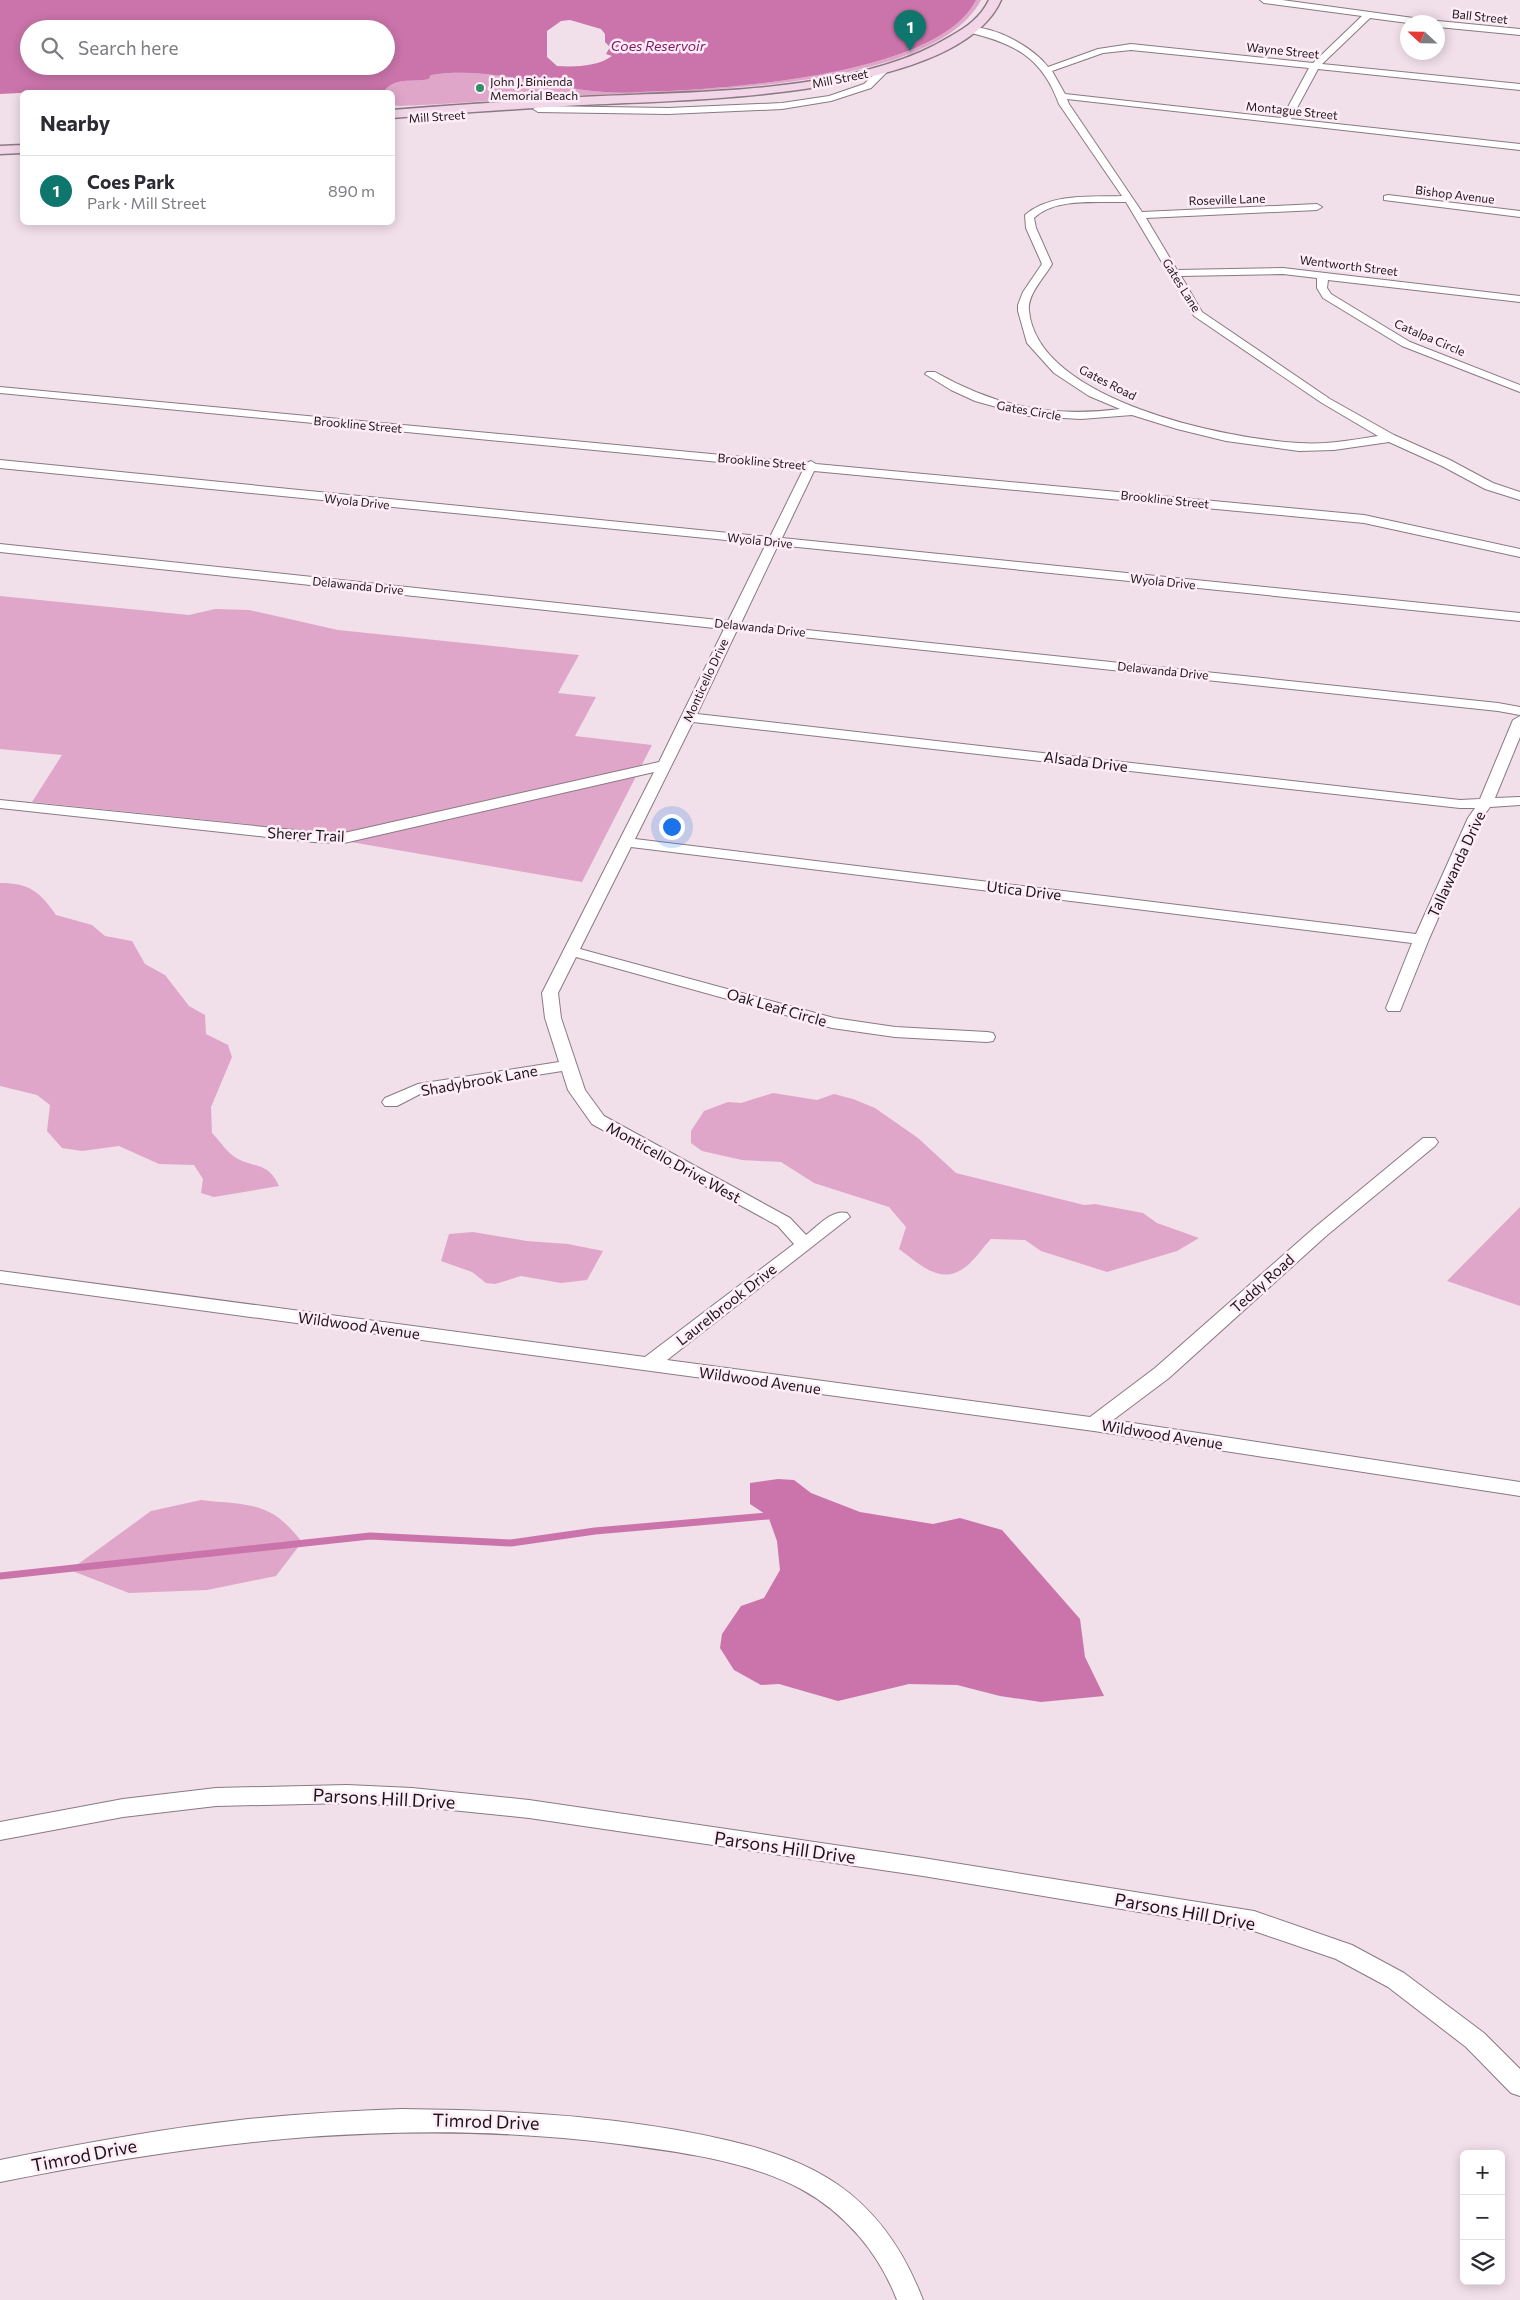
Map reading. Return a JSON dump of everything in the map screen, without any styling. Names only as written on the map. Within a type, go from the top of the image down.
[{"type":"main road","name":"Mill Street","points":[[395,120],[721,94],[826,82],[886,68],[940,48],[970,30],[985,17],[995,0]]},
{"type":"main road","name":"Mill Street","points":[[395,114],[522,104],[661,98]]},
{"type":"main road","points":[[0,146],[20,147]]},
{"type":"main road","points":[[0,150],[20,147]]},
{"type":"street","points":[[1264,0],[1400,19]]},
{"type":"street","points":[[1312,7],[1321,0]]},
{"type":"street","points":[[1284,122],[1315,66],[1368,15]]},
{"type":"street","name":"Ball Street","points":[[1445,25],[1520,32]]},
{"type":"street","name":"Gates Lane","points":[[970,30],[1000,36],[1015,43],[1047,70],[1061,96],[1128,199],[1198,314],[1326,401],[1390,438],[1446,463],[1489,486],[1520,496]]},
{"type":"street","name":"Wayne Street","points":[[1047,70],[1101,51],[1126,47],[1520,87]]},
{"type":"street","points":[[538,109],[741,109],[808,103],[840,97],[874,84],[882,77],[886,68]]},
{"type":"street","points":[[739,92],[749,103],[741,109]]},
{"type":"street","points":[[721,94],[741,109]]},
{"type":"street","name":"Montague Street","points":[[1061,96],[1520,147]]},
{"type":"street","name":"Bishop Avenue","points":[[1388,198],[1520,214]]},
{"type":"street","name":"Gates Road","points":[[1128,199],[1059,203],[1041,207],[1031,214],[1029,224],[1042,247],[1046,264],[1028,294],[1022,309],[1029,334],[1047,359],[1077,383],[1134,411],[1166,423],[1200,432],[1278,445],[1319,447],[1390,438]]},
{"type":"street","name":"Roseville Lane","points":[[1138,215],[1317,208]]},
{"type":"street","name":"Wentworth Street","points":[[1173,273],[1268,271],[1520,299]]},
{"type":"street","name":"Catalpa Circle","points":[[1323,276],[1322,288],[1327,296],[1391,336],[1520,389]]},
{"type":"street","name":"Gates Circle","points":[[931,374],[954,390],[974,398],[1018,410],[1069,417],[1134,411]]},
{"type":"street","name":"Brookline Street","points":[[0,390],[811,465],[1364,519],[1496,550],[1520,553]]},
{"type":"street","name":"Wyola Drive","points":[[0,464],[1520,618]]},
{"type":"street","name":"Monticello Drive","points":[[626,842],[811,465]]},
{"type":"street","name":"Delawanda Drive","points":[[0,548],[1275,682],[1520,711]]},
{"type":"street","name":"Alsada Drive","points":[[688,717],[1008,751],[1467,805],[1520,801]]},
{"type":"street","name":"Tallawanda Drive","points":[[1394,1008],[1421,939],[1475,818],[1513,755],[1520,720]]},
{"type":"street","name":"Sherer Trail","points":[[0,804],[309,837],[344,838],[465,813],[665,765]]},
{"type":"street","name":"Utica Drive","points":[[626,842],[1421,939]]},
{"type":"street","name":"Monticello Drive West","points":[[626,842],[554,981],[550,995],[553,1018],[577,1090],[598,1120],[784,1222],[804,1244]]},
{"type":"street","name":"Oak Leaf Circle","points":[[571,951],[751,999],[832,1023],[904,1033],[987,1037]]},
{"type":"street","name":"Shadybrook Lane","points":[[391,1102],[418,1089],[569,1065]]},
{"type":"street","name":"Teddy Road","points":[[1094,1424],[1162,1373],[1320,1232],[1429,1142]]},
{"type":"street","name":"Laurelbrook Drive","points":[[648,1365],[841,1217]]},
{"type":"street","name":"Wildwood Avenue","points":[[0,1277],[1094,1424],[1520,1489]]},
{"type":"street","name":"Parsons Hill Drive","points":[[0,1830],[123,1808],[216,1797],[328,1794],[412,1797],[539,1810],[923,1867],[1254,1921],[1344,1952],[1396,1980],[1475,2040],[1520,2085]]},
{"type":"street","name":"Timrod Drive","points":[[0,2171],[126,2147],[270,2126],[362,2121],[457,2119],[555,2124],[603,2129],[698,2144],[775,2166],[810,2181],[842,2202],[867,2227],[890,2256],[910,2300]]},
{"type":"shaded area","name":"John J. Binienda Memorial Beach","points":[[976,0],[981,0],[954,30],[912,53],[859,69],[800,80],[738,87],[679,91],[400,106],[395,105],[395,90],[385,90],[399,82],[429,79],[431,75],[453,73],[496,75],[582,90],[612,93],[702,89],[789,80],[882,60],[923,44],[955,25]]},
{"type":"shaded area","points":[[0,596],[189,615],[215,609],[249,610],[338,630],[579,655],[558,693],[596,697],[575,736],[652,745],[582,882],[247,824],[32,802],[62,755],[0,749]]},
{"type":"shaded area","points":[[0,883],[27,887],[45,900],[56,915],[92,925],[105,936],[132,941],[145,964],[165,975],[189,1006],[205,1015],[206,1034],[228,1045],[232,1057],[211,1107],[212,1133],[234,1157],[262,1167],[271,1173],[279,1186],[214,1197],[201,1193],[203,1179],[194,1165],[159,1164],[119,1146],[82,1151],[62,1148],[47,1131],[50,1105],[37,1095],[0,1086]]},
{"type":"shaded area","points":[[773,1093],[817,1100],[834,1094],[853,1099],[875,1108],[918,1138],[956,1173],[1084,1205],[1095,1204],[1143,1213],[1157,1223],[1199,1238],[1177,1251],[1107,1272],[1041,1251],[1025,1240],[991,1239],[973,1260],[961,1270],[952,1274],[936,1273],[920,1265],[899,1249],[906,1227],[889,1207],[814,1183],[781,1162],[742,1160],[702,1151],[691,1143],[691,1131],[704,1111],[728,1102],[741,1103]]},
{"type":"shaded area","points":[[1520,1207],[1520,1306],[1447,1281]]},
{"type":"shaded area","points":[[473,1232],[527,1241],[568,1244],[603,1251],[587,1280],[561,1283],[521,1276],[495,1284],[486,1283],[472,1272],[441,1261],[449,1234]]},
{"type":"shaded area","points":[[201,1500],[246,1505],[263,1509],[280,1519],[302,1542],[276,1576],[207,1590],[129,1593],[70,1570],[151,1511]]},
{"type":"water","name":"Coes Reservoir","points":[[0,0],[976,0],[955,25],[923,44],[882,60],[789,80],[702,89],[612,93],[583,90],[497,75],[453,73],[431,75],[429,79],[399,82],[385,90],[20,90],[20,93],[0,94]],"holes":[[[570,20],[601,29],[605,34],[605,42],[610,47],[606,54],[612,56],[606,60],[578,66],[557,66],[547,57],[547,31],[561,21]]]},
{"type":"water","points":[[778,1479],[794,1480],[811,1493],[860,1512],[933,1524],[960,1518],[1002,1530],[1080,1619],[1085,1657],[1104,1696],[1041,1702],[1000,1696],[957,1685],[909,1684],[838,1701],[779,1684],[761,1685],[734,1670],[720,1648],[722,1634],[741,1606],[764,1598],[780,1570],[777,1541],[768,1516],[750,1504],[750,1483]]},
{"type":"waterway","points":[[0,1576],[370,1536],[511,1543],[595,1531],[768,1516]]},
{"type":"place","name":"Coes Park","points":[[910,51]]},
{"type":"place","name":"John J. Binienda Memorial Beach","points":[[480,88]]}]
